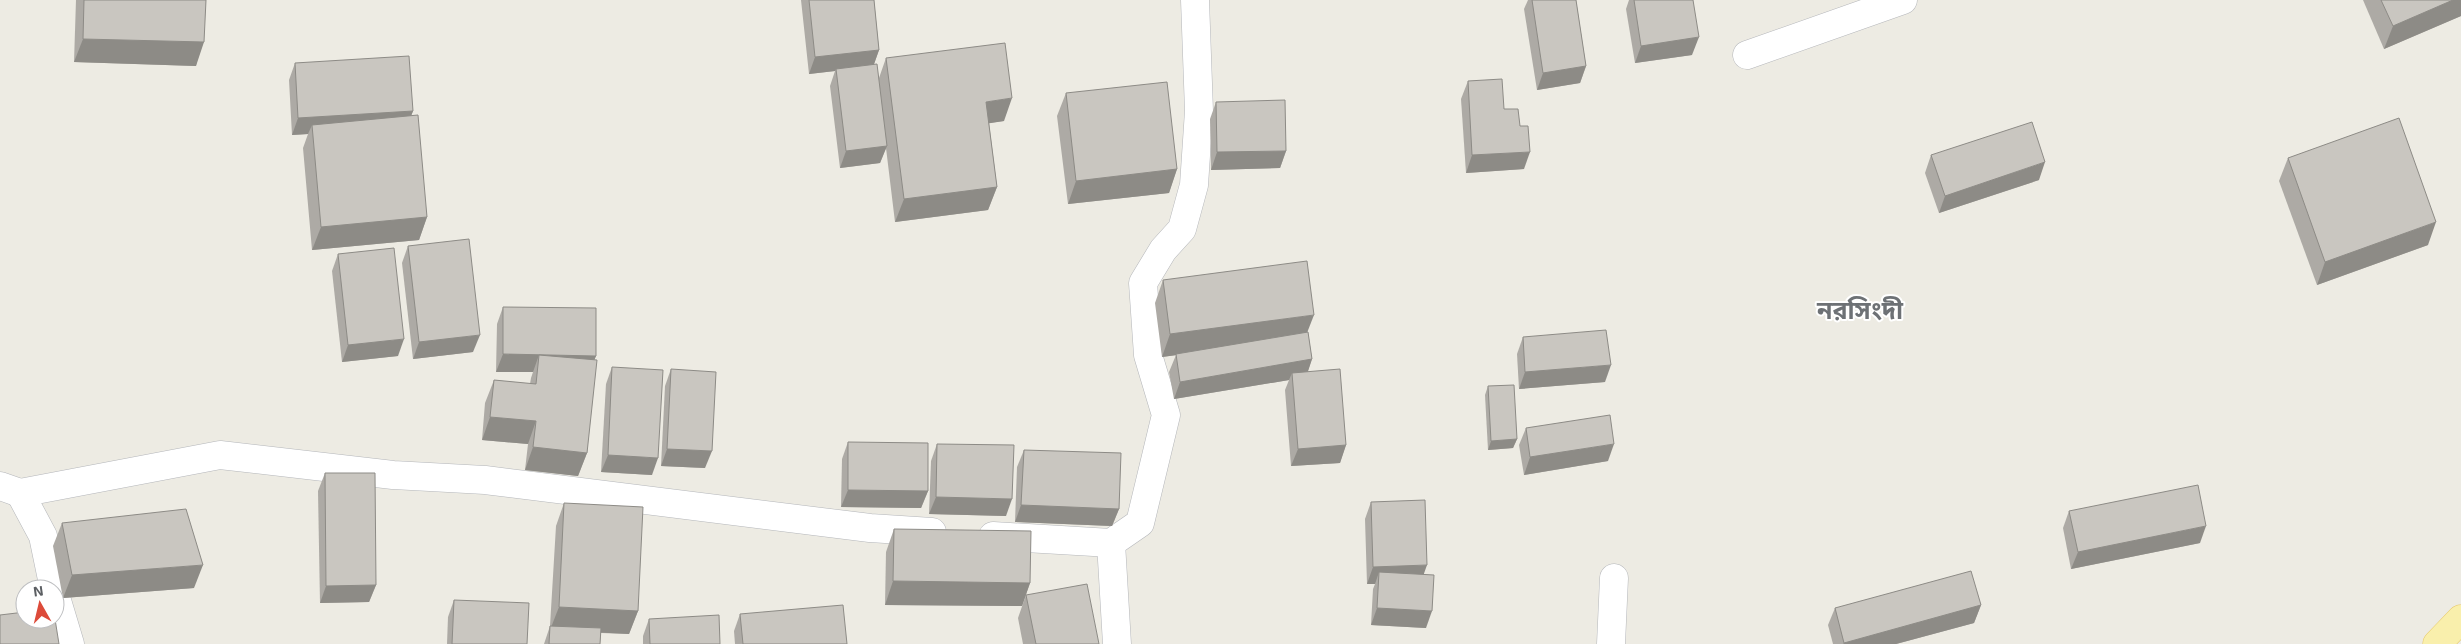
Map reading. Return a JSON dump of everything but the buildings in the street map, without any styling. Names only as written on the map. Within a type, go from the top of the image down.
[{"type":"main road","points":[[2437,644],[2461,619]]},
{"type":"street","points":[[52,579],[43,536],[10,490],[220,455],[393,475],[485,480],[870,528],[1111,543],[1140,523],[1166,415],[1148,355],[1143,283],[1163,250],[1182,229],[1194,185],[1199,110],[1195,0]]},
{"type":"street","points":[[1747,55],[1903,0]]},
{"type":"street","points":[[1111,543],[1117,644]]},
{"type":"street","points":[[1611,644],[1614,578]]},
{"type":"street","points":[[65,627],[70,644]]},
{"type":"district","name":"নরসিংদী","points":[[1860,310]]}]
